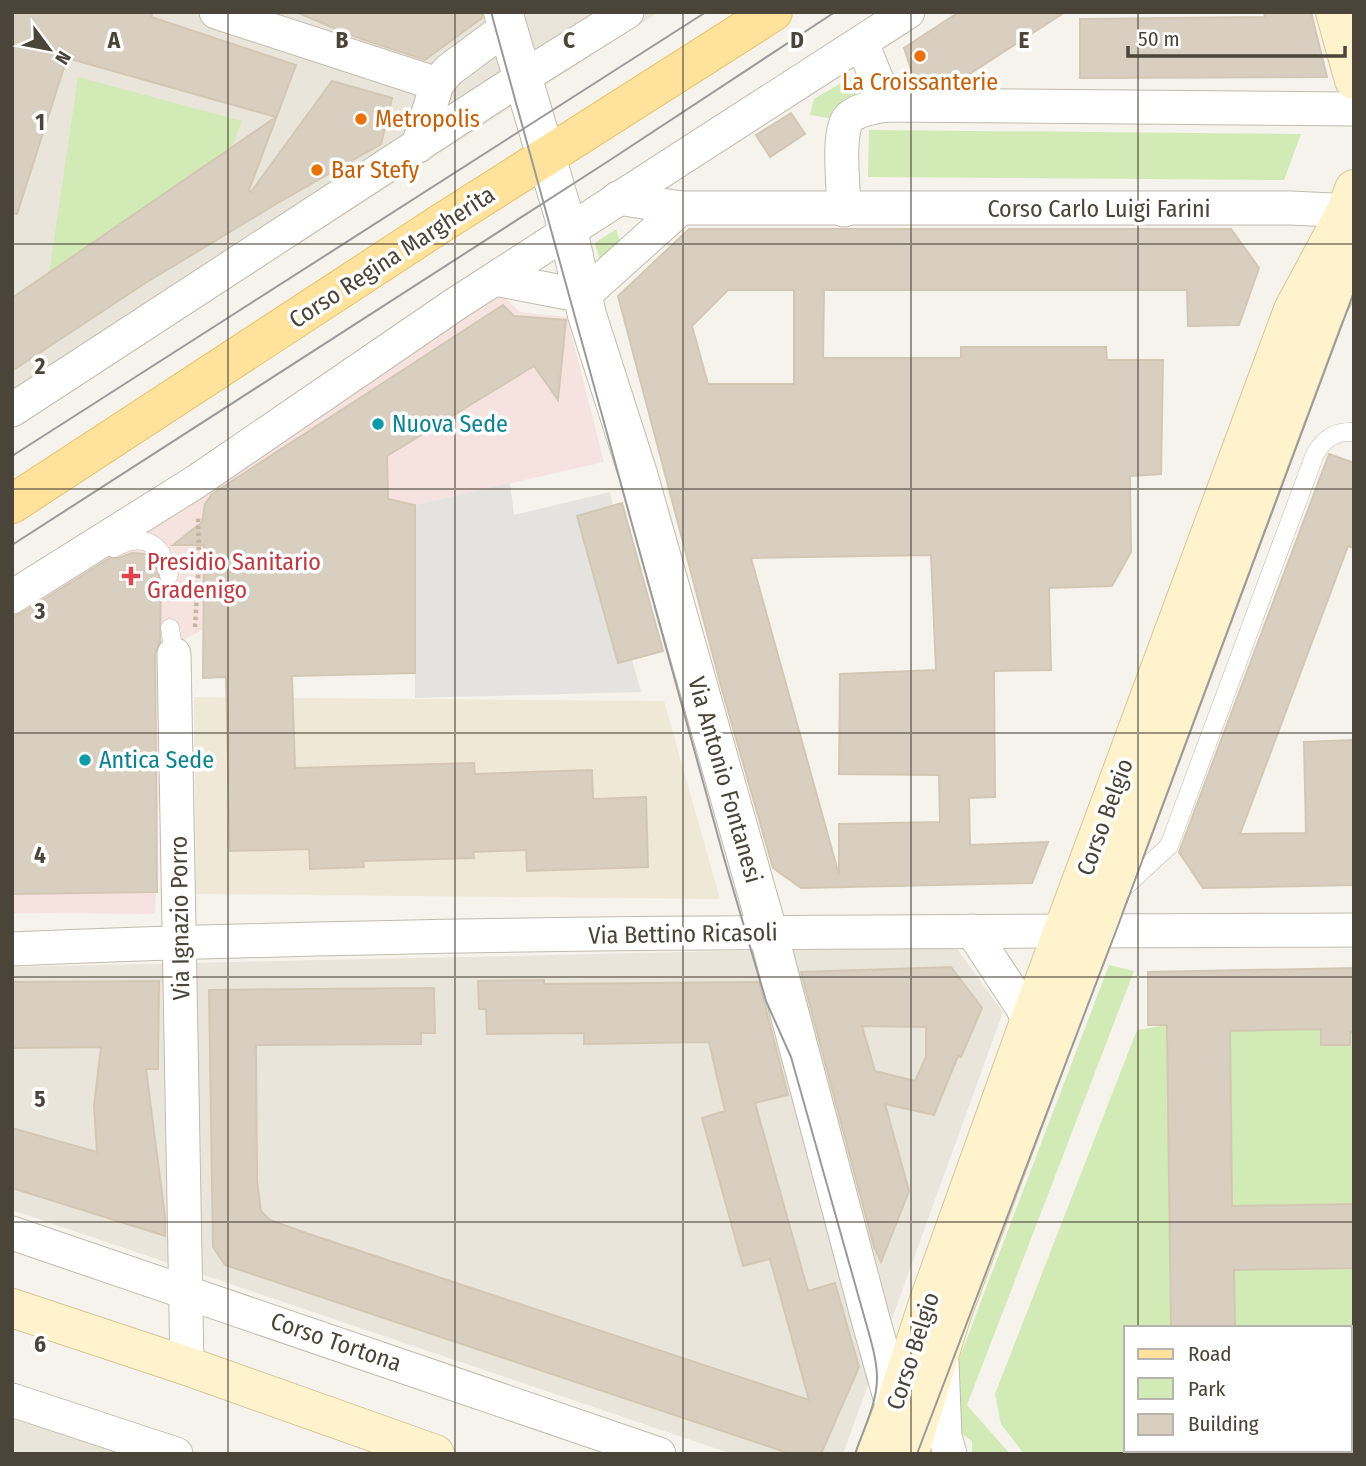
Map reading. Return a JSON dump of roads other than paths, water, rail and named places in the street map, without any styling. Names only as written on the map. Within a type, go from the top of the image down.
[{"type":"main road","name":"Corso Regina Margherita","points":[[12,504],[440,224],[773,12]]},
{"type":"main road","points":[[1335,12],[1354,80]]},
{"type":"main road","name":"Corso Belgio","points":[[909,1454],[952,1314],[1088,922],[1293,310],[1351,204]]},
{"type":"main road","name":"Corso Belgio","points":[[876,1454],[1029,1022],[1088,922],[1324,314],[1354,258]]},
{"type":"main road","points":[[12,1308],[187,1366],[435,1454]]},
{"type":"street","points":[[216,12],[437,84]]},
{"type":"street","points":[[12,410],[627,12]]},
{"type":"street","points":[[12,597],[197,481],[568,230],[908,12]]},
{"type":"street","points":[[418,146],[437,84],[505,20]]},
{"type":"street","name":"Via Antonio Fontanesi","points":[[505,20],[568,230],[583,296],[638,474],[768,932],[895,1406]]},
{"type":"street","points":[[862,43],[887,105]]},
{"type":"street","points":[[844,209],[842,128],[850,117],[887,105],[1354,109]]},
{"type":"street","name":"Corso Carlo Luigi Farini","points":[[618,198],[681,208],[1300,208],[1351,204]]},
{"type":"street","points":[[495,279],[583,296],[681,208]]},
{"type":"street","name":"Via Ignazio Porro","points":[[172,641],[181,942],[187,1366]]},
{"type":"street","name":"Via Bettino Ricasoli","points":[[12,949],[181,942],[972,931],[1088,922],[1354,930]]},
{"type":"street","points":[[972,931],[1029,1022]]},
{"type":"street","name":"Corso Tortona","points":[[12,1233],[659,1454]]},
{"type":"street","points":[[942,1349],[945,1436],[950,1454]]},
{"type":"street","points":[[12,1400],[176,1454]]},
{"type":"lane","name":"Corso Belgio","points":[[1088,922],[1169,846],[1315,454],[1324,440],[1339,432],[1354,432]]},
{"type":"lane","points":[[46,576],[71,576],[128,540],[154,545],[165,564]]},
{"type":"tram line","points":[[491,12],[724,858],[766,1001],[791,1057],[872,1344],[877,1371],[876,1388],[855,1454]]},
{"type":"tram line","points":[[12,456],[706,12]]},
{"type":"tram line","points":[[12,545],[835,12]]},
{"type":"tram line","points":[[917,1454],[1116,931],[1354,292]]},
{"type":"place","name":"La Croissanterie","points":[[920,56]]},
{"type":"place","name":"Metropolis","points":[[361,119]]},
{"type":"place","name":"Bar Stefy","points":[[317,170]]},
{"type":"place","name":"Nuova Sede","points":[[378,424]]},
{"type":"place","name":"Presidio Sanitario Gradenigo","points":[[131,576]]},
{"type":"place","name":"Antica Sede","points":[[85,760]]}]
